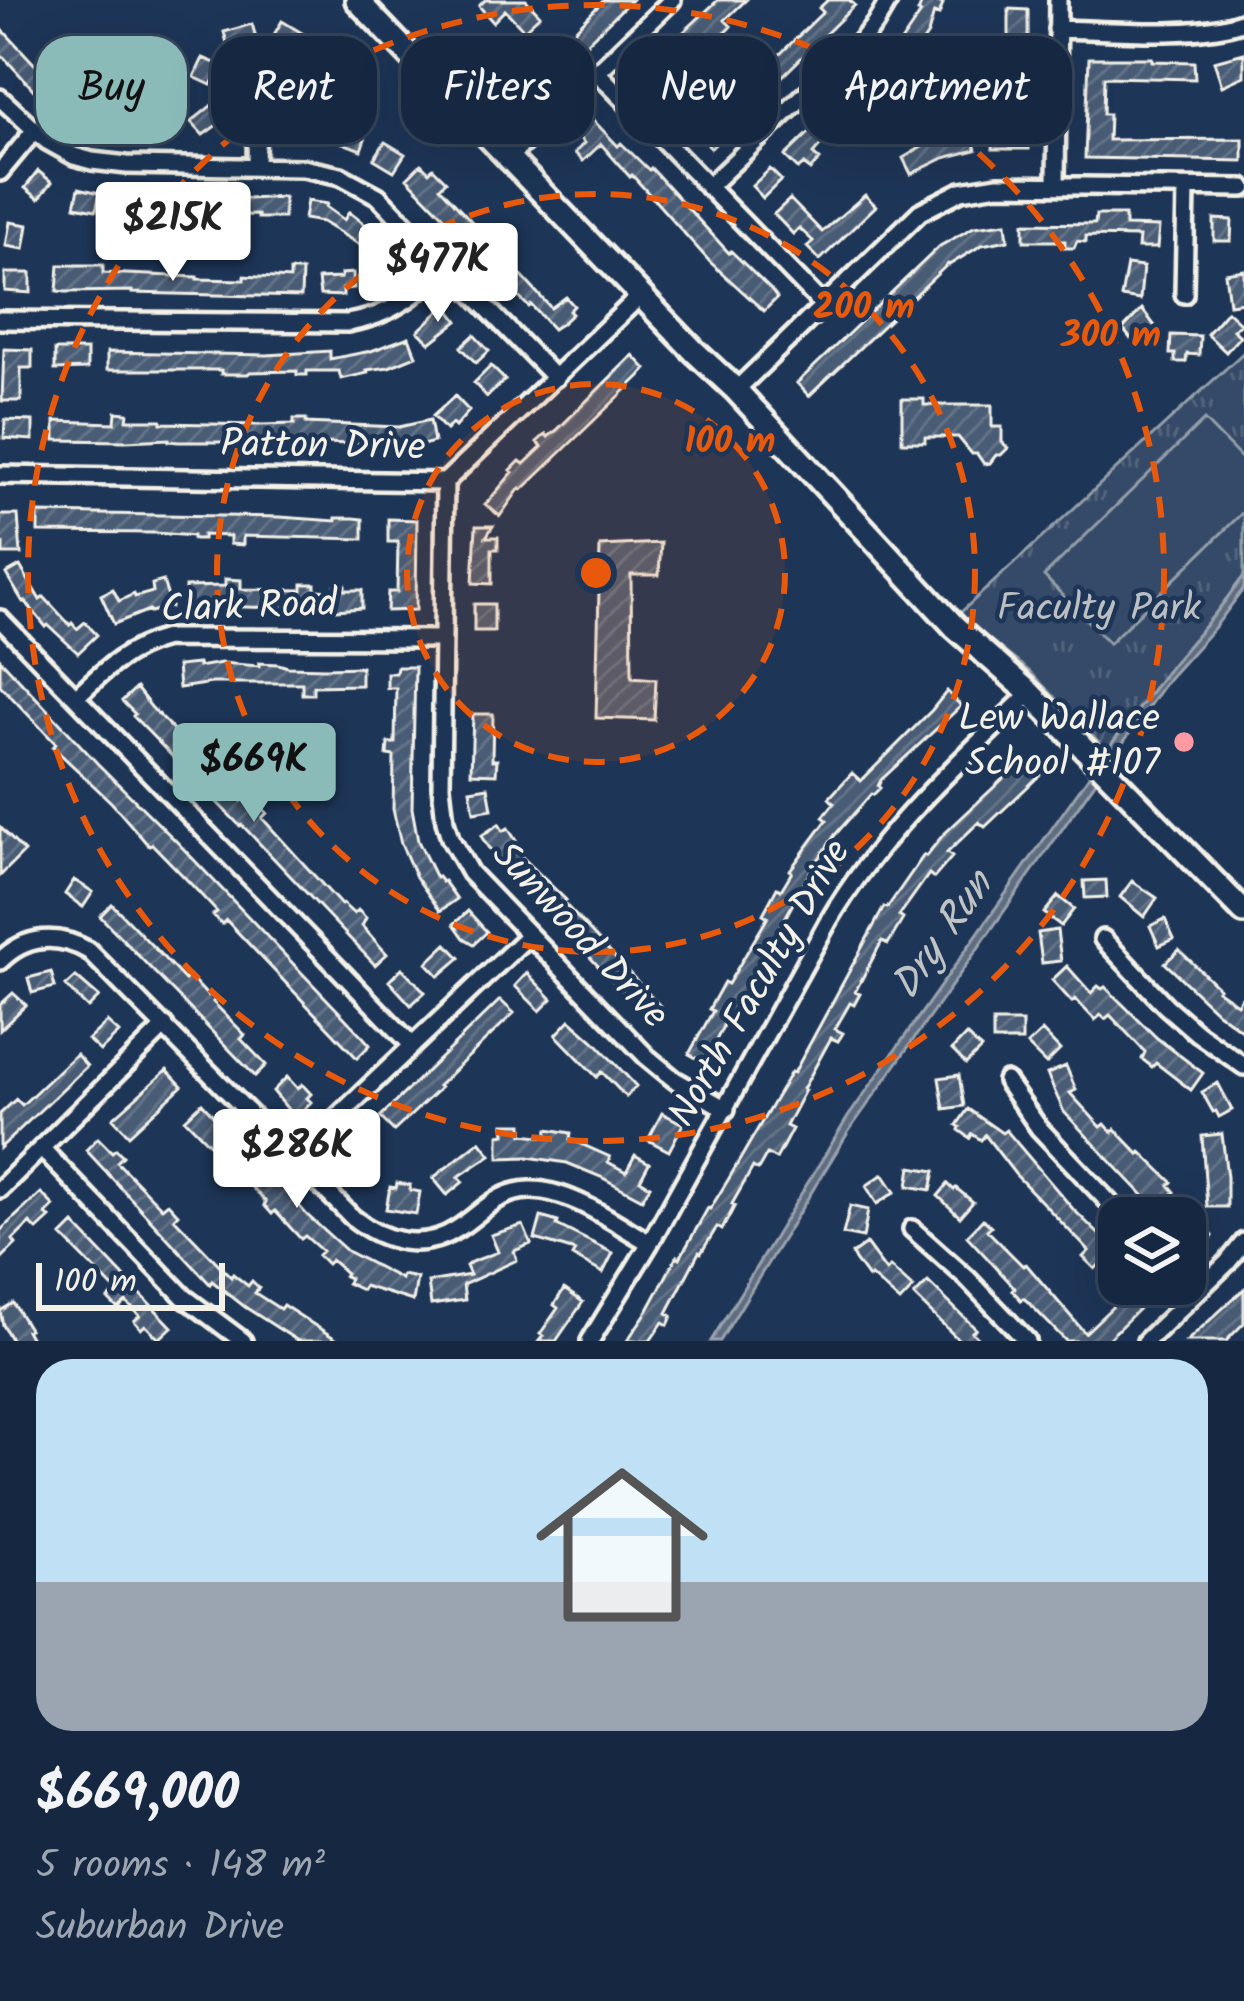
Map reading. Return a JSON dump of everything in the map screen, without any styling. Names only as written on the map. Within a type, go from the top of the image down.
[{"type":"street","points":[[357,0],[736,390],[955,627],[1030,693],[1244,912]]},
{"type":"street","points":[[509,157],[671,0]]},
{"type":"street","points":[[708,187],[860,42],[889,0]]},
{"type":"street","points":[[1056,185],[1058,0]]},
{"type":"street","points":[[1058,29],[1196,30],[1244,21]]},
{"type":"street","points":[[597,72],[824,305]]},
{"type":"street","points":[[0,98],[63,151],[98,163],[320,170],[362,185],[383,200],[555,378]]},
{"type":"street","points":[[0,172],[34,130]]},
{"type":"street","points":[[256,144],[256,167]]},
{"type":"street","points":[[736,390],[908,223],[961,191],[1056,185],[1244,188]]},
{"type":"street","points":[[1184,294],[1186,188]]},
{"type":"street","points":[[0,320],[348,323],[404,303],[447,265]]},
{"type":"street","name":"Patton Drive","points":[[0,475],[445,482],[642,294]]},
{"type":"street","name":"Sunwood Drive","points":[[445,482],[441,786],[445,821],[455,848],[470,873],[655,1065],[726,1109]]},
{"type":"street","points":[[0,619],[412,1046]]},
{"type":"street","name":"Clark Road","points":[[76,697],[121,657],[166,638],[443,639]]},
{"type":"street","name":"North Faculty Drive","points":[[590,1341],[650,1243],[828,922],[867,862],[925,795],[1030,693]]},
{"type":"street","points":[[294,1157],[529,935]]},
{"type":"street","points":[[2,959],[17,947],[51,938],[74,942],[94,954],[352,1217],[387,1239],[434,1239],[455,1230],[498,1198],[537,1190],[566,1196],[650,1243]]},
{"type":"street","points":[[1103,939],[1166,1006],[1244,1066]]},
{"type":"street","points":[[0,1189],[166,1026]]},
{"type":"street","points":[[1006,1081],[1039,1128],[1104,1197]]},
{"type":"street","points":[[42,1149],[215,1334],[243,1341]]},
{"type":"street","points":[[912,1229],[1027,1341]]},
{"type":"street","points":[[1206,1277],[1227,1263],[1244,1242]]},
{"type":"street","points":[[1146,1341],[1176,1305]]},
{"type":"green space","name":"Faculty Park","points":[[1244,352],[1244,576],[1107,750],[1029,671],[960,613]]},
{"type":"green space","points":[[1204,420],[1244,461],[1244,511],[1109,643],[1044,576]]},
{"type":"shaded area","name":"Dry Run","points":[[1244,576],[1244,588],[1168,679],[849,1131],[720,1341],[711,1341],[848,1117],[1110,746]]},
{"type":"building","points":[[485,0],[526,0],[540,15],[524,30],[505,10],[493,22],[479,6]]},
{"type":"building","points":[[604,0],[631,0],[594,36],[569,36]]},
{"type":"building","points":[[718,0],[746,0],[725,20],[731,26],[723,36],[679,36]]},
{"type":"building","points":[[828,0],[849,0],[855,5],[823,36],[802,36],[802,57],[778,81],[778,56],[823,12],[819,8]]},
{"type":"building","points":[[923,0],[943,4],[939,15],[934,13],[927,36],[905,36],[921,13]]},
{"type":"building","points":[[1009,9],[1028,10],[1028,36],[1009,36]]},
{"type":"building","points":[[282,21],[307,36],[273,36]]},
{"type":"building","points":[[252,24],[256,36],[225,36],[224,32]]},
{"type":"building","points":[[0,27],[36,66],[36,92],[0,53]]},
{"type":"building","points":[[1244,53],[1244,76],[1222,86],[1214,61]]},
{"type":"building","points":[[203,58],[211,61],[211,85],[194,77]]},
{"type":"building","points":[[1089,58],[1194,62],[1195,79],[1104,77],[1108,140],[1243,139],[1243,161],[1085,158]]},
{"type":"building","points":[[211,106],[211,129],[203,135],[191,122]]},
{"type":"building","points":[[594,121],[618,146],[622,144],[651,168],[777,298],[764,311],[710,262],[601,144],[583,161],[575,153],[583,144],[594,144]]},
{"type":"building","points":[[802,140],[802,144],[822,144],[813,154],[820,160],[810,170],[804,164],[798,169],[785,156]]},
{"type":"building","points":[[385,142],[405,154],[394,171],[374,159]]},
{"type":"building","points":[[927,144],[974,144],[976,150],[911,174],[903,158]]},
{"type":"building","points":[[993,144],[1029,144],[1029,149],[993,149]]},
{"type":"building","points":[[421,164],[446,181],[440,187],[551,308],[566,297],[574,306],[569,311],[572,314],[553,329],[531,305],[495,279],[458,231],[407,178]]},
{"type":"building","points":[[770,169],[781,180],[763,198],[752,186]]},
{"type":"building","points":[[38,171],[52,182],[39,199],[25,188]]},
{"type":"building","points":[[79,188],[100,193],[96,210],[75,206]]},
{"type":"building","points":[[116,195],[284,197],[284,218],[116,212]]},
{"type":"building","points":[[865,195],[876,206],[820,260],[807,247],[813,241],[799,228],[793,234],[774,214],[790,199],[822,232]]},
{"type":"building","points":[[307,201],[327,204],[344,220],[349,212],[371,229],[360,245],[322,222],[304,219]]},
{"type":"building","points":[[1096,215],[1125,215],[1125,226],[1159,227],[1157,248],[1138,248],[1139,237],[1086,236],[1086,242],[1077,241],[1074,248],[1065,248],[1065,241],[1024,241],[1024,223],[1095,224]]},
{"type":"building","points":[[1214,219],[1232,220],[1231,241],[1214,241]]},
{"type":"building","points":[[10,222],[28,225],[24,249],[6,246]]},
{"type":"building","points":[[1006,223],[1008,240],[982,245],[948,264],[809,396],[797,383],[940,246],[974,227]]},
{"type":"building","points":[[398,254],[406,267],[377,288],[368,272]]},
{"type":"building","points":[[59,265],[103,265],[103,273],[197,279],[290,279],[290,271],[302,271],[301,297],[57,291]]},
{"type":"building","points":[[1127,265],[1143,267],[1140,300],[1121,297]]},
{"type":"building","points":[[1244,270],[1244,302],[1229,304],[1225,273]]},
{"type":"building","points":[[5,273],[31,273],[31,293],[5,291]]},
{"type":"building","points":[[353,273],[354,288],[343,289],[343,296],[320,295],[318,279]]},
{"type":"building","points":[[446,305],[458,321],[430,343],[418,331]]},
{"type":"building","points":[[1142,309],[1161,334],[1148,345],[1141,337],[1134,343],[1123,329]]},
{"type":"building","points":[[1227,311],[1240,323],[1233,330],[1240,336],[1226,352],[1207,334]]},
{"type":"building","points":[[474,335],[489,351],[476,363],[461,347]]},
{"type":"building","points":[[1171,335],[1200,336],[1199,355],[1187,354],[1186,362],[1175,362],[1175,354],[1170,354]]},
{"type":"building","points":[[409,337],[416,356],[341,379],[339,371],[297,375],[297,371],[107,370],[107,352],[267,355],[330,351],[330,359]]},
{"type":"building","points":[[4,349],[32,350],[32,368],[21,368],[21,401],[2,401]]},
{"type":"building","points":[[55,350],[87,350],[87,369],[55,370]]},
{"type":"building","points":[[633,355],[646,369],[640,376],[520,488],[500,516],[485,505],[511,470],[542,447],[537,442],[557,430]]},
{"type":"building","points":[[491,366],[505,380],[487,397],[474,383]]},
{"type":"building","points":[[455,396],[469,411],[446,430],[433,416]]},
{"type":"building","points":[[902,399],[924,399],[924,405],[992,405],[992,427],[1002,427],[1002,442],[1008,448],[984,464],[958,437],[902,442]]},
{"type":"building","points":[[116,412],[128,413],[127,420],[161,423],[260,425],[306,419],[306,423],[399,427],[430,420],[434,442],[411,448],[55,440],[55,421],[115,423]]},
{"type":"building","points":[[5,420],[33,421],[33,440],[4,438]]},
{"type":"building","points":[[38,513],[354,518],[363,519],[363,539],[243,536],[243,545],[230,544],[230,536],[193,539],[155,533],[38,532]]},
{"type":"building","points":[[0,515],[18,515],[21,554],[3,554]]},
{"type":"building","points":[[388,519],[417,520],[416,610],[387,611],[388,592],[397,592],[398,542],[388,542]]},
{"type":"building","points":[[476,526],[493,526],[486,537],[498,537],[498,549],[492,549],[492,584],[473,583]]},
{"type":"building","points":[[661,543],[659,575],[631,575],[632,677],[656,679],[654,720],[596,718],[600,546]]},
{"type":"building","points":[[20,566],[40,600],[44,597],[70,625],[77,629],[85,622],[97,635],[78,653],[23,602],[6,574]]},
{"type":"building","points":[[225,579],[241,580],[241,589],[302,590],[302,584],[315,584],[315,590],[335,591],[335,585],[345,585],[345,590],[362,590],[362,608],[185,605],[185,587],[225,586]]},
{"type":"building","points":[[163,581],[171,607],[114,624],[101,595],[113,589],[119,601],[153,592],[152,584]]},
{"type":"building","points":[[474,604],[494,604],[494,631],[474,631]]},
{"type":"building","points":[[0,659],[364,1038],[370,1045],[357,1058],[53,747],[56,744],[0,685]]},
{"type":"building","points":[[177,666],[361,667],[361,685],[313,686],[313,694],[302,694],[302,683],[212,683],[179,688]]},
{"type":"building","points":[[397,667],[415,667],[412,808],[418,841],[436,878],[457,899],[440,911],[416,877],[401,844],[393,809],[394,756],[387,755],[388,743],[395,743],[396,688],[387,688],[387,673],[396,673]]},
{"type":"building","points":[[136,688],[242,801],[249,794],[267,813],[262,818],[341,905],[366,918],[362,926],[387,954],[375,965],[133,716],[122,701]]},
{"type":"building","points":[[947,691],[961,706],[881,780],[880,788],[835,835],[705,1063],[689,1054],[724,982],[728,984],[768,917],[763,914],[777,888],[781,890],[827,820],[823,817],[834,803],[829,798],[852,773],[861,781]]},
{"type":"building","points":[[473,714],[493,714],[496,774],[471,773]]},
{"type":"building","points":[[1025,758],[1041,774],[985,827],[979,822],[947,853],[952,857],[934,878],[929,874],[899,916],[903,919],[888,944],[882,941],[855,992],[860,994],[835,1029],[843,1033],[838,1041],[831,1038],[803,1089],[786,1126],[792,1129],[776,1159],[767,1154],[758,1170],[753,1167],[722,1230],[717,1227],[699,1252],[667,1313],[672,1316],[668,1325],[663,1322],[650,1341],[627,1341],[794,1073],[884,907],[924,855]]},
{"type":"building","points":[[488,787],[492,809],[474,812],[470,790]]},
{"type":"building","points":[[499,824],[503,831],[508,828],[518,844],[513,848],[660,1006],[649,1016],[488,847],[481,836]]},
{"type":"building","points":[[0,827],[24,852],[0,876]]},
{"type":"building","points":[[74,880],[93,892],[83,907],[65,894]]},
{"type":"building","points":[[1106,880],[1107,897],[1085,898],[1084,881]]},
{"type":"building","points":[[1132,881],[1157,898],[1144,917],[1120,897]]},
{"type":"building","points":[[1058,896],[1074,909],[1061,926],[1044,913]]},
{"type":"building","points":[[112,904],[185,980],[189,976],[216,999],[213,1002],[245,1035],[241,1039],[266,1065],[255,1076],[100,916]]},
{"type":"building","points":[[468,911],[487,932],[474,944],[454,924]]},
{"type":"building","points":[[1165,919],[1174,939],[1159,946],[1150,926]]},
{"type":"building","points":[[1057,930],[1061,961],[1042,963],[1038,933]]},
{"type":"building","points":[[447,944],[460,958],[439,976],[427,963]]},
{"type":"building","points":[[1179,950],[1237,1004],[1244,994],[1244,1032],[1165,963]]},
{"type":"building","points":[[1067,966],[1091,993],[1098,986],[1105,987],[1157,1038],[1203,1073],[1191,1090],[1156,1063],[1152,1067],[1142,1059],[1145,1052],[1110,1015],[1095,1020],[1075,999],[1072,1002],[1052,980]]},
{"type":"building","points":[[402,968],[425,992],[411,1005],[389,981]]},
{"type":"building","points":[[51,972],[55,987],[32,993],[28,978]]},
{"type":"building","points":[[527,973],[552,999],[540,1011],[515,986]]},
{"type":"building","points":[[76,977],[99,997],[88,1008],[66,986]]},
{"type":"building","points":[[13,993],[26,1005],[0,1030],[0,1005]]},
{"type":"building","points":[[500,1000],[514,1013],[394,1131],[380,1117]]},
{"type":"building","points":[[570,1020],[636,1086],[626,1097],[602,1072],[597,1077],[556,1035]]},
{"type":"building","points":[[107,1022],[119,1033],[100,1051],[88,1040]]},
{"type":"building","points":[[993,1022],[1022,1022],[1022,1041],[993,1041]]},
{"type":"building","points":[[1042,1031],[1060,1050],[1046,1064],[1027,1045]]},
{"type":"building","points":[[966,1035],[981,1049],[966,1064],[952,1050]]},
{"type":"building","points":[[76,1054],[87,1066],[0,1148],[0,1114],[16,1099],[22,1105]]},
{"type":"building","points":[[1066,1066],[1076,1090],[1070,1093],[1101,1127],[1115,1129],[1172,1182],[1173,1197],[1145,1197],[1064,1112],[1047,1074]]},
{"type":"building","points":[[167,1070],[182,1086],[129,1135],[113,1118]]},
{"type":"building","points":[[959,1075],[964,1106],[944,1109],[939,1078]]},
{"type":"building","points":[[287,1077],[311,1094],[307,1098],[311,1102],[295,1118],[273,1091]]},
{"type":"building","points":[[1218,1083],[1232,1110],[1219,1117],[1202,1092]]},
{"type":"building","points":[[202,1103],[276,1185],[279,1182],[347,1251],[401,1279],[402,1275],[417,1278],[413,1301],[347,1283],[346,1273],[331,1260],[327,1264],[318,1255],[322,1251],[305,1236],[301,1239],[275,1211],[272,1214],[266,1202],[185,1119]]},
{"type":"building","points":[[968,1109],[1002,1133],[1006,1130],[1098,1233],[1095,1269],[1083,1257],[1089,1251],[1015,1174],[985,1135],[981,1140],[972,1134],[970,1138],[957,1125]]},
{"type":"building","points":[[662,1113],[683,1124],[669,1151],[648,1140]]},
{"type":"building","points":[[504,1124],[523,1124],[523,1134],[547,1137],[548,1129],[571,1133],[570,1139],[610,1157],[608,1162],[626,1172],[635,1155],[649,1163],[640,1180],[650,1186],[642,1199],[567,1163],[499,1158]]},
{"type":"building","points":[[1222,1134],[1227,1207],[1207,1207],[1202,1136]]},
{"type":"building","points":[[98,1138],[123,1156],[117,1162],[162,1208],[168,1203],[178,1214],[174,1218],[231,1277],[248,1286],[252,1281],[259,1288],[255,1293],[339,1341],[298,1341],[212,1281],[210,1284],[86,1150]]},
{"type":"building","points":[[480,1141],[491,1155],[458,1177],[463,1182],[447,1195],[433,1178]]},
{"type":"building","points":[[347,1148],[356,1157],[361,1152],[368,1158],[351,1175],[336,1160]]},
{"type":"building","points":[[911,1167],[935,1171],[931,1190],[908,1186]]},
{"type":"building","points":[[883,1174],[895,1192],[877,1204],[866,1186]]},
{"type":"building","points":[[397,1183],[420,1192],[416,1214],[386,1209],[390,1187],[396,1188]]},
{"type":"building","points":[[948,1184],[973,1202],[960,1217],[938,1196]]},
{"type":"building","points":[[41,1193],[54,1206],[46,1214],[50,1218],[37,1230],[30,1223],[0,1260],[0,1231]]},
{"type":"building","points":[[850,1206],[868,1210],[863,1238],[843,1234]]},
{"type":"building","points":[[541,1217],[613,1253],[603,1273],[572,1256],[575,1251],[535,1239]]},
{"type":"building","points":[[983,1219],[991,1226],[987,1230],[1026,1264],[1085,1333],[1114,1305],[1143,1305],[1106,1341],[1066,1341],[1021,1300],[967,1236]]},
{"type":"building","points":[[74,1224],[172,1327],[159,1339],[145,1325],[141,1329],[134,1321],[140,1316],[126,1302],[118,1309],[108,1299],[116,1291],[62,1236]]},
{"type":"building","points":[[523,1225],[531,1244],[514,1251],[517,1260],[463,1285],[465,1300],[431,1305],[428,1282],[470,1275],[466,1266],[498,1252],[491,1235]]},
{"type":"building","points":[[866,1244],[886,1271],[890,1267],[913,1288],[900,1302],[868,1278],[855,1260],[852,1254]]},
{"type":"building","points":[[928,1282],[976,1329],[972,1332],[981,1341],[960,1341],[914,1296]]},
{"type":"building","points":[[564,1289],[583,1302],[556,1341],[539,1341],[558,1308],[554,1305]]},
{"type":"building","points":[[1244,1289],[1244,1323],[1226,1341],[1187,1341]]},
{"type":"building","points":[[13,1303],[32,1341],[12,1341],[3,1325],[0,1311]]},
{"type":"place","name":"Lew Wallace School #107","points":[[1184,742]]}]
